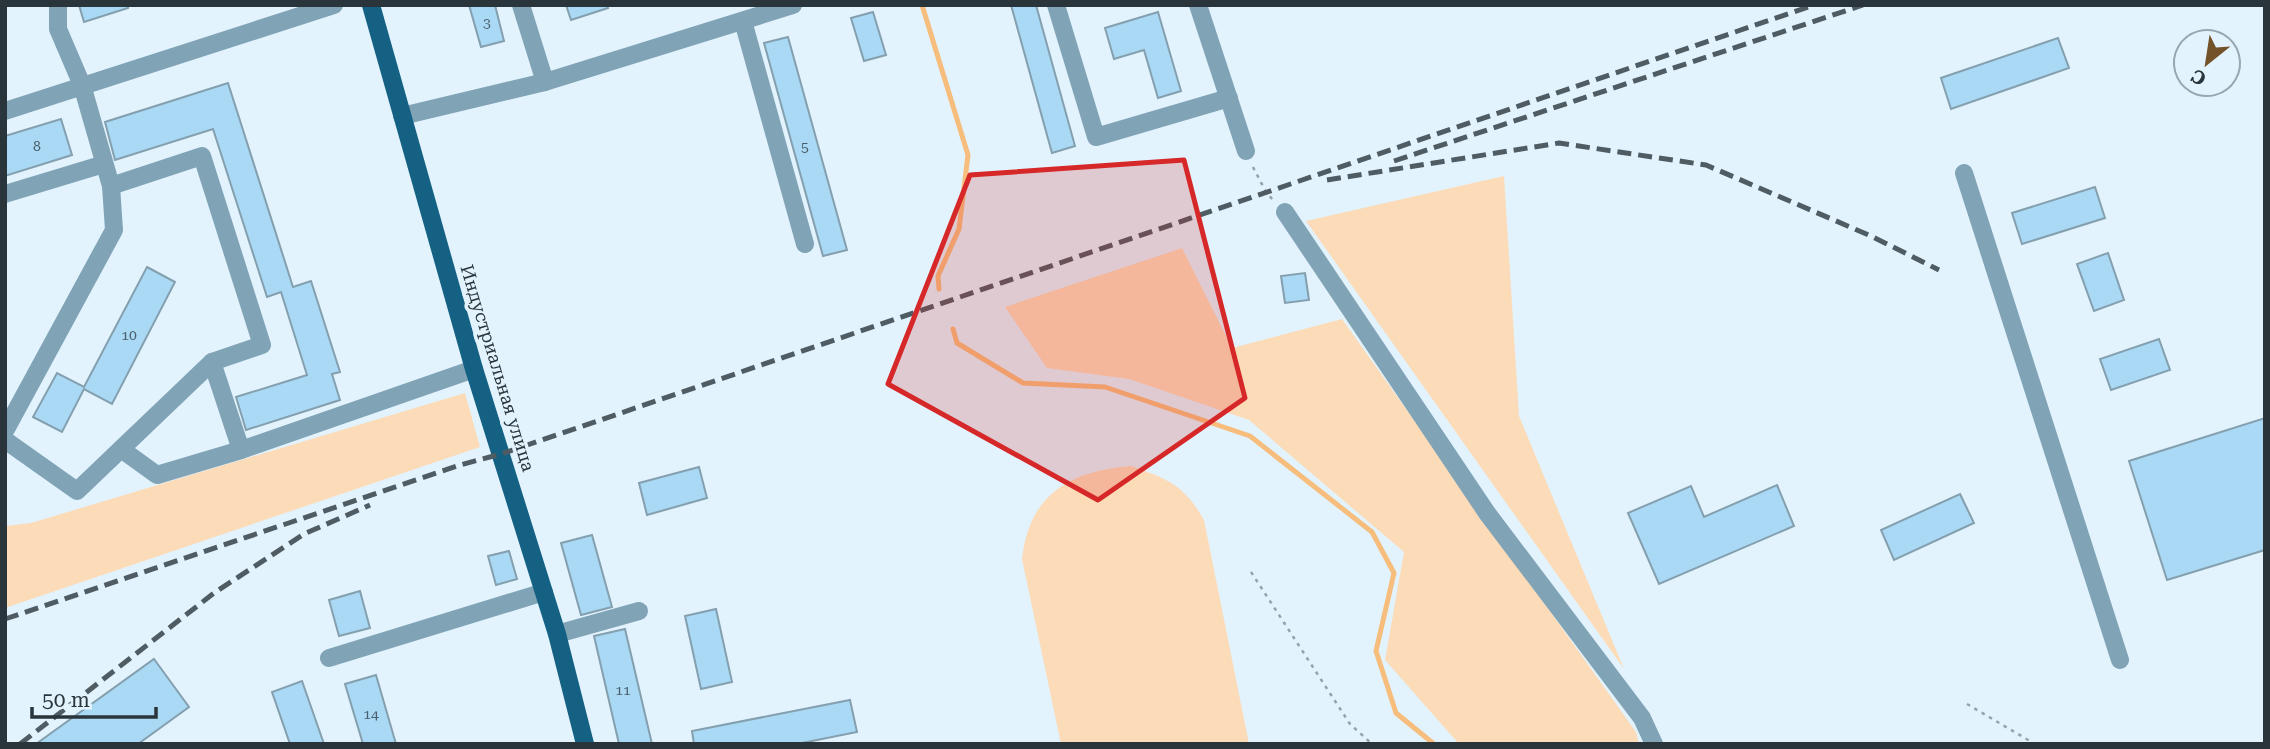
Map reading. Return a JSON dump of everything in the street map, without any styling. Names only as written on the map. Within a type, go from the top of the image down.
[{"type":"main road","name":"Индустриальная улица","points":[[370,5],[474,369],[557,634],[585,744]]},
{"type":"street","points":[[5,431],[114,230],[111,186],[82,85],[58,29],[58,5]]},
{"type":"street","points":[[5,111],[334,5]]},
{"type":"street","points":[[522,5],[545,82]]},
{"type":"street","points":[[402,116],[545,82],[793,5]]},
{"type":"street","points":[[1056,5],[1096,137],[1229,98]]},
{"type":"street","points":[[1199,5],[1246,151]]},
{"type":"street","points":[[743,21],[805,244]]},
{"type":"street","points":[[5,440],[77,491],[212,362],[262,345],[202,156],[111,186]]},
{"type":"street","points":[[5,194],[104,164]]},
{"type":"street","points":[[1964,173],[2120,660]]},
{"type":"street","points":[[1286,212],[1488,513],[1642,718],[1654,744]]},
{"type":"street","points":[[212,362],[241,450]]},
{"type":"street","points":[[121,449],[157,475],[241,450],[474,369]]},
{"type":"street","points":[[329,658],[544,592]]},
{"type":"street","points":[[557,634],[639,611]]},
{"type":"path","points":[[1246,151],[1266,192],[1286,212]]},
{"type":"path","points":[[1251,572],[1350,724],[1372,744]]},
{"type":"path","points":[[1967,704],[2035,744]]},
{"type":"highlighted area","points":[[1184,160],[1245,398],[1098,500],[888,384],[970,175]]},
{"type":"shaded area","points":[[1504,176],[1519,416],[1624,669],[1306,221]]},
{"type":"shaded area","points":[[1182,248],[1232,348],[1342,319],[1636,732],[1639,744],[1459,744],[1385,660],[1404,552],[1249,420],[1129,379],[1047,368],[1005,307]]},
{"type":"shaded area","points":[[465,393],[480,447],[5,608],[5,526],[31,523]]},
{"type":"shaded area","points":[[1131,466],[1174,485],[1197,508],[1204,520],[1249,744],[1061,744],[1022,559],[1026,537],[1043,502],[1056,490],[1089,474]]},
{"type":"building","points":[[79,5],[128,5],[128,8],[84,22]]},
{"type":"building","points":[[469,5],[495,5],[504,41],[481,47]]},
{"type":"building","points":[[566,5],[607,5],[608,8],[571,20]]},
{"type":"building","points":[[1011,5],[1036,5],[1075,146],[1052,153]]},
{"type":"building","points":[[873,12],[886,55],[864,61],[851,18]]},
{"type":"building","points":[[1158,12],[1181,91],[1158,98],[1144,50],[1114,59],[1105,28]]},
{"type":"building","points":[[788,37],[847,250],[823,256],[764,43]]},
{"type":"building","points":[[2058,38],[2069,68],[1951,109],[1941,78]]},
{"type":"building","points":[[228,83],[293,287],[311,281],[340,372],[332,374],[340,400],[246,430],[236,397],[307,375],[281,292],[267,297],[213,129],[115,160],[105,122]]},
{"type":"building","points":[[61,119],[72,155],[5,176],[5,136]]},
{"type":"building","points":[[2095,187],[2105,218],[2022,244],[2012,213]]},
{"type":"building","points":[[2108,253],[2124,300],[2094,311],[2077,264]]},
{"type":"building","points":[[147,267],[175,282],[112,404],[84,389],[62,432],[33,417],[57,373],[84,387]]},
{"type":"building","points":[[1305,273],[1309,300],[1285,303],[1281,276]]},
{"type":"building","points":[[2159,339],[2170,370],[2111,390],[2100,359]]},
{"type":"building","points":[[2265,418],[2265,550],[2167,580],[2129,461]]},
{"type":"building","points":[[699,467],[707,498],[647,515],[639,483]]},
{"type":"building","points":[[1777,485],[1794,526],[1659,584],[1628,513],[1691,486],[1704,517]]},
{"type":"building","points":[[1960,494],[1974,523],[1894,560],[1881,530]]},
{"type":"building","points":[[592,535],[612,607],[581,615],[561,543]]},
{"type":"building","points":[[509,551],[517,579],[496,585],[488,556]]},
{"type":"building","points":[[360,591],[370,628],[339,636],[329,600]]},
{"type":"building","points":[[716,609],[732,682],[701,689],[685,616]]},
{"type":"building","points":[[625,629],[652,744],[619,744],[594,636]]},
{"type":"building","points":[[154,659],[189,707],[138,744],[36,744]]},
{"type":"building","points":[[376,675],[396,744],[363,744],[345,684]]},
{"type":"building","points":[[302,681],[324,744],[290,744],[272,692]]},
{"type":"building","points":[[850,700],[857,732],[797,744],[694,744],[692,731]]},
{"type":"waterway","points":[[922,5],[968,155],[959,229],[938,276],[939,289]]},
{"type":"waterway","points":[[953,329],[957,343],[1023,383],[1105,387],[1250,436],[1372,532],[1394,573],[1376,651],[1396,713],[1434,744]]},
{"type":"railway","points":[[5,619],[460,465],[501,454],[1814,5]]},
{"type":"railway","points":[[1394,161],[1863,5]]},
{"type":"railway","points":[[1327,180],[1559,143],[1706,165],[1871,236],[1939,270]]},
{"type":"railway","points":[[20,744],[214,593],[304,534],[370,505]]}]
